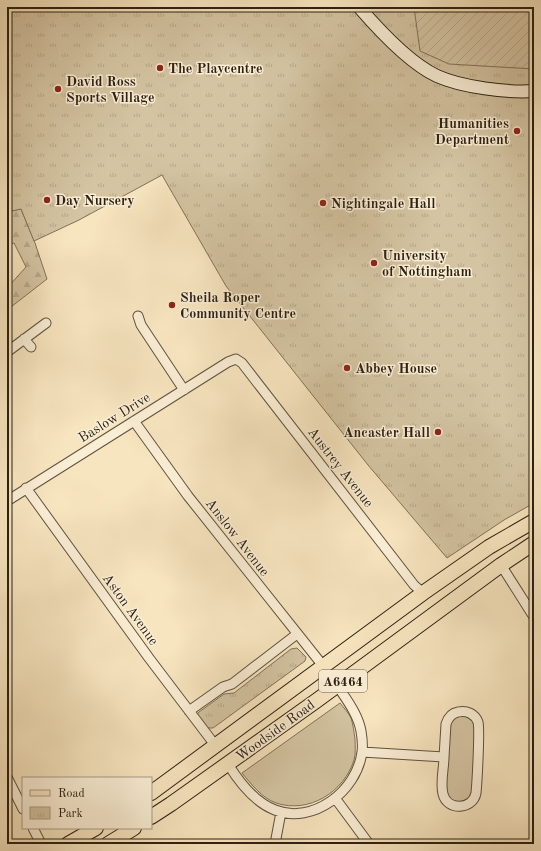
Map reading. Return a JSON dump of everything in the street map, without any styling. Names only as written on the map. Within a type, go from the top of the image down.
[{"type":"main road","name":"Woodside Road","points":[[152,792],[423,593],[489,547],[534,521]]},
{"type":"main road","name":"Woodside Road","points":[[152,816],[228,764],[501,565],[534,543]]},
{"type":"main road","points":[[489,547],[501,565]]},
{"type":"main road","points":[[324,667],[337,685]]},
{"type":"main road","points":[[68,844],[94,829]]},
{"type":"main road","points":[[108,844],[132,829]]},
{"type":"street","points":[[359,7],[375,25],[406,54],[437,76],[465,84],[487,88],[520,92],[534,91]]},
{"type":"street","points":[[138,316],[141,325],[184,390]]},
{"type":"street","points":[[7,352],[46,323]]},
{"type":"street","points":[[24,339],[31,348]]},
{"type":"street","name":"Baslow Drive","points":[[7,500],[228,362],[236,360]]},
{"type":"street","name":"Austrey Avenue","points":[[236,360],[242,362],[410,579],[423,593]]},
{"type":"street","name":"Anslow Avenue","points":[[134,421],[188,496],[324,667]]},
{"type":"street","name":"Aston Avenue","points":[[26,488],[215,745]]},
{"type":"street","points":[[501,565],[534,617]]},
{"type":"street","points":[[189,711],[223,687],[232,684],[297,634]]},
{"type":"street","points":[[228,764],[247,791],[274,810],[296,814],[307,813],[323,807],[347,787],[354,776],[362,752],[361,730],[356,715],[337,685]]},
{"type":"street","points":[[455,712],[469,712],[475,717],[479,727],[476,793],[471,803],[467,805],[454,806],[448,803],[443,795],[444,757],[447,719],[455,712]]},
{"type":"street","points":[[362,752],[444,757]]},
{"type":"street","points":[[7,777],[22,807]]},
{"type":"street","points":[[335,798],[369,844]]},
{"type":"street","points":[[275,844],[281,812]]},
{"type":"street","points":[[34,829],[41,844]]},
{"type":"green space","name":"University of Nottingham","points":[[7,7],[534,7],[534,503],[504,520],[447,558],[368,465],[226,286],[162,175],[79,220],[34,241],[21,209],[7,212]]},
{"type":"green space","points":[[414,7],[534,7],[534,69],[449,64],[420,51]]},
{"type":"green space","points":[[21,209],[35,243],[47,279],[11,307],[7,298],[7,288],[26,267],[14,243],[7,246],[7,212]]},
{"type":"green space","points":[[297,648],[306,657],[305,661],[213,728],[206,728],[197,715],[199,712],[224,694],[234,693],[291,649]]},
{"type":"green space","points":[[340,703],[351,718],[355,739],[355,752],[354,760],[349,771],[334,791],[313,803],[288,806],[276,803],[266,798],[249,782],[242,773]]},
{"type":"green space","points":[[459,716],[471,718],[476,730],[472,791],[468,799],[461,803],[451,800],[445,790],[450,725],[452,721]]},
{"type":"place","name":"The Playcentre","points":[[160,68]]},
{"type":"place","name":"David Ross Sports Village","points":[[58,89]]},
{"type":"place","name":"Humanities Department","points":[[517,131]]},
{"type":"place","name":"Day Nursery","points":[[47,200]]},
{"type":"place","name":"Nightingale Hall","points":[[323,203]]},
{"type":"place","name":"University of Nottingham","points":[[374,263]]},
{"type":"place","name":"Sheila Roper Community Centre","points":[[172,305]]},
{"type":"place","name":"Abbey House","points":[[347,368]]},
{"type":"place","name":"Ancaster Hall","points":[[438,432]]}]
